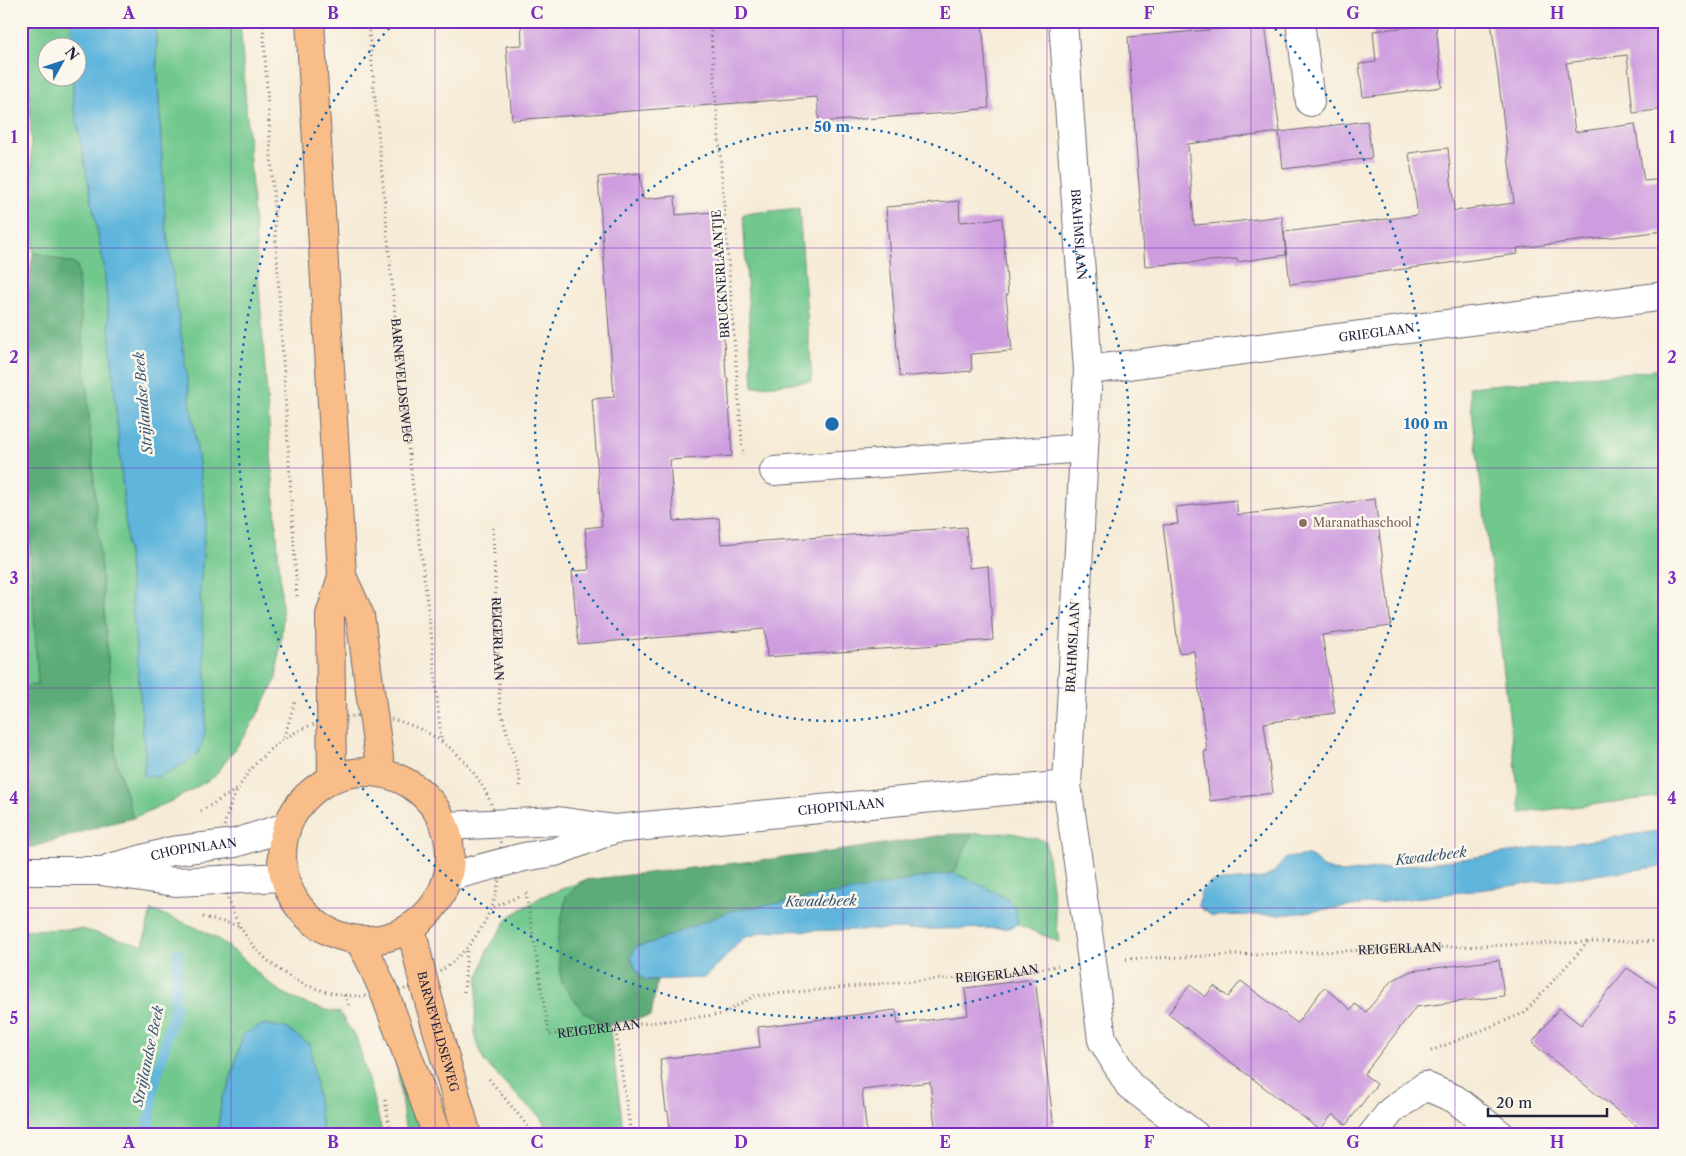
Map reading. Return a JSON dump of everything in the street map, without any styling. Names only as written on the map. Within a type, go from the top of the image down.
[{"type":"main road","points":[[310,21],[342,576],[330,615],[332,778]]},
{"type":"main road","points":[[342,576],[360,616],[381,773]]},
{"type":"main road","points":[[356,772],[381,773],[402,779],[420,791],[435,807],[445,826],[450,851],[448,877],[434,906],[411,928],[386,938],[359,940],[333,934],[311,921],[295,901],[284,877],[282,852],[286,827],[297,807],[313,790],[332,778],[356,772]]},
{"type":"main road","name":"BARNEVELDSEWEG","points":[[411,928],[467,1135]]},
{"type":"main road","points":[[359,940],[385,994],[437,1135]]},
{"type":"street","name":"BRAHMSLAAN","points":[[1063,21],[1088,370],[1066,785]]},
{"type":"street","points":[[1300,21],[1310,102]]},
{"type":"street","name":"GRIEGLAAN","points":[[1088,370],[1665,296]]},
{"type":"street","points":[[774,471],[1084,448]]},
{"type":"street","points":[[1066,785],[1102,1040],[1129,1085],[1195,1135]]},
{"type":"street","name":"CHOPINLAAN","points":[[445,826],[558,821],[616,829],[1066,785]]},
{"type":"street","name":"CHOPINLAAN","points":[[101,871],[172,851],[235,843],[286,827]]},
{"type":"street","name":"CHOPINLAAN","points":[[448,877],[524,857],[554,852],[616,829]]},
{"type":"street","name":"CHOPINLAAN","points":[[21,871],[101,871],[175,882],[284,877]]},
{"type":"street","points":[[1372,1135],[1391,1111],[1425,1086],[1455,1099],[1501,1135]]},
{"type":"path","points":[[263,21],[297,599]]},
{"type":"path","name":"BARNEVELDSEWEG","points":[[368,21],[404,414],[432,642],[441,740]]},
{"type":"path","name":"BRUCKNERLAANTJE","points":[[710,21],[744,462]]},
{"type":"path","name":"REIGERLAAN","points":[[493,528],[500,708],[520,778],[522,823]]},
{"type":"path","points":[[284,737],[297,694]]},
{"type":"path","name":"REIGERLAAN","points":[[524,857],[526,894],[549,1035],[723,1014],[754,996],[911,981],[993,976],[1092,961],[1588,942],[1665,941]]},
{"type":"path","points":[[1425,1086],[1430,1052],[1524,1013],[1588,942]]},
{"type":"path","points":[[464,1000],[467,949]]},
{"type":"path","points":[[615,1026],[631,1135]]},
{"type":"path","points":[[487,1077],[535,1135]]},
{"type":"green space","points":[[21,21],[71,21],[72,38],[38,38],[38,88],[73,88],[73,102],[104,266],[145,755],[144,775],[158,777],[200,590],[206,515],[165,219],[155,21],[240,21],[283,619],[276,680],[244,737],[214,777],[176,799],[133,818],[116,760],[77,265],[33,252],[30,106],[28,79],[21,78]]},
{"type":"green space","points":[[799,208],[812,381],[753,387],[743,214]]},
{"type":"green space","points":[[33,252],[77,265],[116,760],[133,818],[34,847],[21,847],[21,686],[38,685],[21,365],[21,347]]},
{"type":"green space","points":[[21,365],[38,685],[21,686]]},
{"type":"green space","points":[[1665,369],[1665,796],[1521,813],[1469,387]]},
{"type":"green space","points":[[1012,833],[1046,841],[1059,942],[1017,924],[1015,908],[1012,904],[985,887],[954,873],[972,834]]},
{"type":"green space","points":[[951,834],[972,834],[954,873],[876,887],[635,947],[631,958],[636,969],[644,980],[657,980],[651,1016],[609,1024],[601,1022],[583,1012],[562,983],[557,945],[566,896],[585,880],[816,854]]},
{"type":"green space","points":[[585,880],[566,896],[557,945],[562,983],[583,1012],[601,1022],[609,1024],[624,1135],[551,1135],[539,1116],[484,1061],[475,1038],[478,979],[487,951],[509,917],[541,897]]},
{"type":"green space","points":[[151,910],[217,938],[238,954],[274,987],[288,995],[314,1007],[339,1012],[357,1039],[383,1135],[323,1135],[310,1045],[243,1034],[229,1086],[222,1097],[217,1135],[21,1135],[21,930],[81,929],[143,945]]},
{"type":"green space","points":[[392,1031],[418,1116],[422,1135],[406,1135]]},
{"type":"water","points":[[71,21],[155,21],[165,219],[206,515],[200,590],[207,693],[205,733],[199,752],[188,762],[158,777],[144,776],[145,755],[104,266],[73,102],[73,88],[88,88],[88,38],[72,38]]},
{"type":"water","points":[[1665,830],[1665,866],[1290,914],[1212,916],[1198,906],[1201,891],[1211,882],[1264,878],[1274,872],[1286,858],[1311,857],[1322,868],[1342,873],[1461,859]]},
{"type":"water","name":"Kwadebeek","points":[[954,873],[985,887],[1012,904],[1017,916],[1017,924],[1010,928],[767,931],[743,938],[704,978],[644,980],[631,958],[635,947],[651,943],[731,911]]},
{"type":"water","points":[[264,1024],[286,1028],[310,1045],[323,1135],[217,1135],[222,1097],[229,1086],[243,1034]]},
{"type":"building","points":[[521,21],[982,21],[989,108],[948,113],[819,122],[817,97],[512,120],[506,46],[522,45]]},
{"type":"building","points":[[1491,21],[1665,21],[1665,109],[1633,113],[1627,55],[1566,63],[1575,132],[1635,124],[1644,181],[1665,179],[1665,231],[1517,248],[1518,254],[1290,284],[1284,232],[1418,215],[1409,153],[1448,148],[1454,211],[1514,203]]},
{"type":"building","points":[[1436,24],[1442,87],[1363,97],[1359,64],[1376,62],[1373,31]]},
{"type":"building","points":[[1265,25],[1280,132],[1367,121],[1372,158],[1283,169],[1279,132],[1188,144],[1194,225],[1282,216],[1286,255],[1237,262],[1237,259],[1145,266],[1128,37]]},
{"type":"building","points":[[640,173],[643,199],[675,196],[676,215],[713,212],[722,302],[732,456],[670,460],[674,521],[719,518],[721,544],[966,527],[969,568],[988,566],[993,640],[767,657],[765,629],[578,644],[572,571],[589,570],[585,528],[602,526],[592,399],[614,397],[598,177]]},
{"type":"building","points":[[959,201],[960,222],[1002,218],[1008,295],[1006,295],[1012,351],[971,354],[972,371],[899,377],[886,207]]},
{"type":"building","points":[[1375,499],[1391,626],[1322,635],[1335,713],[1264,723],[1273,793],[1210,801],[1204,752],[1207,751],[1194,651],[1179,653],[1163,525],[1178,524],[1176,507],[1236,500],[1238,515]]},
{"type":"building","points":[[1499,960],[1504,996],[1416,1007],[1364,1074],[1377,1084],[1346,1125],[1333,1114],[1320,1130],[1168,1014],[1190,985],[1205,997],[1214,986],[1228,997],[1241,981],[1297,1023],[1324,987],[1351,1010],[1355,1004],[1366,1012],[1391,981],[1411,971]]},
{"type":"building","points":[[1627,968],[1665,993],[1665,1135],[1648,1135],[1532,1043],[1559,1008],[1581,1025]]},
{"type":"building","points":[[1035,979],[1055,1135],[936,1135],[930,1082],[862,1090],[867,1135],[679,1135],[678,1129],[670,1130],[660,1059],[760,1047],[758,1027],[896,1010],[898,1024],[968,1015],[965,988]]},
{"type":"waterway","name":"Strijlandse Beek","points":[[148,1135],[153,1089],[174,1012],[178,953]]},
{"type":"place","name":"Maranathaschool","points":[[1303,523]]}]
